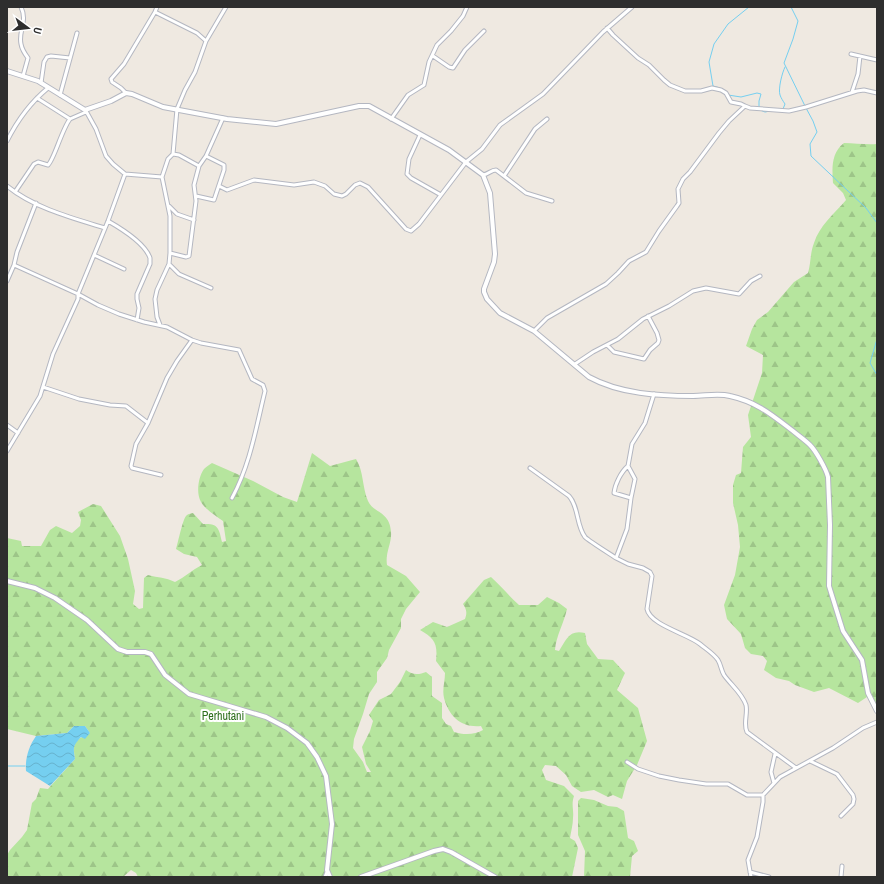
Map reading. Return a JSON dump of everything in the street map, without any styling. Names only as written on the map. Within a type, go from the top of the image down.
[{"type":"street","points":[[21,7],[24,22],[20,45],[28,58],[23,76]]},
{"type":"street","points":[[157,7],[124,64],[111,78],[112,82],[126,93],[163,107],[223,118],[281,124],[364,106],[372,108],[449,150],[483,175],[490,193],[495,254],[494,262],[485,284],[484,292],[487,298],[500,313],[534,331],[589,377],[605,384],[626,390],[664,396],[722,395],[735,397],[766,410],[806,441],[814,449],[828,477],[830,525],[829,586],[843,631],[862,660],[868,693],[877,711]]},
{"type":"street","points":[[160,325],[157,317],[157,290],[169,264],[170,253],[169,205],[162,177],[168,159],[173,154],[178,109],[185,90],[195,72],[206,41],[226,7]]},
{"type":"street","points":[[391,118],[408,94],[424,85],[429,62],[439,42],[451,31],[463,16],[467,7]]},
{"type":"street","points":[[218,186],[227,190],[254,180],[294,186],[314,182],[325,186],[334,194],[342,196],[355,185],[360,183],[368,187],[406,229],[411,231],[415,228],[466,162],[482,149],[502,123],[543,94],[607,28],[632,7]]},
{"type":"street","points":[[155,12],[197,33],[206,41]]},
{"type":"street","points":[[607,28],[638,58],[649,65],[670,85],[685,91],[701,91],[712,88],[723,91],[726,93],[731,102],[750,108],[790,111],[852,92],[864,90],[877,93]]},
{"type":"street","points":[[433,56],[449,67],[453,68],[465,50],[484,31]]},
{"type":"street","points":[[60,95],[77,33]]},
{"type":"street","points":[[851,54],[877,60]]},
{"type":"street","points":[[852,92],[858,74],[860,56]]},
{"type":"street","points":[[41,83],[44,62],[47,57],[70,58]]},
{"type":"street","points":[[7,71],[41,83],[86,111],[96,129],[106,156],[125,174],[162,177]]},
{"type":"street","points":[[7,141],[15,126],[37,98],[48,88]]},
{"type":"street","points":[[15,192],[34,164],[40,162],[48,165],[51,162],[56,146],[70,119],[126,93]]},
{"type":"street","points":[[37,98],[70,119]]},
{"type":"street","points":[[534,331],[547,318],[606,284],[629,261],[646,252],[677,206],[679,202],[678,189],[683,179],[729,121],[745,106]]},
{"type":"street","points":[[170,253],[188,257],[196,196],[194,185],[199,166],[206,156],[223,118]]},
{"type":"street","points":[[504,176],[535,129],[547,119]]},
{"type":"street","points":[[420,135],[409,159],[407,174],[411,178],[441,195]]},
{"type":"street","points":[[173,154],[179,155],[199,166]]},
{"type":"street","points":[[196,196],[214,200],[224,167],[206,156]]},
{"type":"street","points":[[483,175],[494,170],[526,193],[552,201]]},
{"type":"street","points":[[7,451],[36,403],[43,387],[53,354],[78,299],[78,294],[108,221],[125,174]]},
{"type":"street","points":[[7,186],[36,203],[63,215],[105,228]]},
{"type":"street","points":[[7,281],[36,203]]},
{"type":"street","points":[[169,205],[177,214],[194,220]]},
{"type":"street","points":[[108,221],[125,231],[142,245],[150,258],[150,264],[137,294],[139,308],[137,320]]},
{"type":"street","points":[[94,256],[124,270]]},
{"type":"street","points":[[169,264],[179,274],[211,288]]},
{"type":"street","points":[[14,265],[103,307],[137,320],[172,328],[192,340],[239,350],[252,379],[263,385],[265,389],[249,458],[232,498]]},
{"type":"street","points":[[575,364],[624,335],[648,316],[697,290],[706,288],[740,293],[751,281],[760,276]]},
{"type":"street","points":[[607,345],[614,352],[644,359],[659,340],[658,333],[648,316]]},
{"type":"street","points":[[161,475],[131,467],[136,444],[148,423],[167,378],[192,340]]},
{"type":"street","points":[[43,387],[79,399],[110,405],[126,406],[148,423]]},
{"type":"street","points":[[631,498],[614,492],[622,472],[628,466],[632,444],[645,423],[654,394]]},
{"type":"street","points":[[7,425],[18,433]]},
{"type":"street","points":[[616,558],[627,529],[635,479],[628,466]]},
{"type":"street","points":[[530,468],[571,499],[586,538],[616,558],[650,572],[652,576],[647,607],[648,612],[665,626],[694,640],[715,657],[724,674],[745,703],[747,712],[746,731],[796,768]]},
{"type":"street","points":[[7,581],[35,588],[55,598],[87,620],[118,650],[127,652],[145,652],[150,654],[165,675],[185,692],[272,720],[287,728],[307,744],[313,750],[324,768],[327,782],[332,824],[327,872],[325,877]]},
{"type":"street","points":[[751,877],[747,862],[757,834],[763,795],[780,776],[833,748],[863,728],[877,722]]},
{"type":"street","points":[[774,783],[771,772],[776,754]]},
{"type":"street","points":[[810,761],[837,774],[853,795],[853,804],[841,816]]},
{"type":"street","points":[[627,762],[638,769],[659,776],[706,784],[728,784],[747,795],[763,795]]},
{"type":"street","points":[[361,877],[443,849],[456,854],[495,877]]},
{"type":"street","points":[[842,866],[842,877]]},
{"type":"street","points":[[327,872],[330,877]]},
{"type":"street","points":[[750,872],[769,877]]},
{"type":"green space","points":[[844,143],[877,144],[877,709],[870,695],[858,703],[829,688],[814,692],[795,685],[789,681],[776,678],[764,670],[767,661],[763,656],[751,654],[745,648],[741,634],[727,619],[724,605],[735,575],[740,547],[738,525],[733,503],[733,485],[736,475],[741,473],[743,447],[751,437],[748,415],[762,373],[763,355],[746,346],[757,320],[768,312],[794,282],[808,273],[816,237],[823,225],[846,200],[843,193],[833,183],[833,161],[837,151]]},
{"type":"green space","name":"Perhutani","points":[[312,453],[330,466],[356,459],[359,464],[370,505],[385,516],[390,525],[391,540],[387,556],[387,565],[406,576],[420,592],[406,609],[401,619],[401,628],[389,650],[387,658],[377,672],[377,682],[369,694],[354,739],[353,748],[363,762],[367,772],[371,772],[366,764],[362,747],[373,721],[369,715],[379,700],[391,694],[400,682],[406,670],[416,674],[426,672],[432,677],[432,696],[442,703],[442,718],[446,724],[451,726],[454,732],[469,734],[483,730],[481,726],[462,723],[449,711],[443,695],[445,673],[436,661],[436,645],[429,636],[420,630],[433,622],[447,627],[465,619],[466,612],[463,604],[484,580],[491,577],[519,605],[538,605],[547,597],[567,609],[555,650],[559,651],[566,639],[572,634],[580,632],[585,633],[587,644],[598,659],[613,660],[625,673],[617,690],[638,708],[647,741],[637,765],[627,781],[622,799],[613,795],[608,797],[594,790],[581,792],[572,786],[566,775],[556,766],[545,765],[542,770],[546,780],[564,786],[574,796],[573,821],[570,838],[575,841],[578,848],[572,877],[138,877],[136,873],[131,870],[123,877],[7,877],[7,855],[27,830],[32,803],[36,799],[40,788],[48,789],[75,759],[74,745],[76,742],[90,733],[85,726],[74,726],[67,733],[36,736],[7,729],[7,538],[21,541],[22,546],[41,546],[50,530],[56,526],[72,533],[80,526],[81,520],[78,512],[93,504],[101,506],[120,536],[128,559],[135,591],[133,604],[139,609],[143,608],[144,578],[148,575],[165,578],[175,582],[202,565],[197,557],[184,554],[176,549],[182,525],[187,515],[193,513],[203,524],[212,524],[217,527],[222,542],[226,541],[223,521],[211,513],[199,499],[199,481],[205,468],[212,463],[253,481],[283,497],[297,502]]},
{"type":"green space","points":[[581,798],[594,800],[608,806],[617,807],[624,811],[628,838],[634,841],[638,851],[632,856],[630,877],[584,877],[585,851],[578,835],[578,801]]},
{"type":"water","points":[[74,726],[85,726],[90,733],[85,739],[81,737],[76,743],[74,747],[75,759],[50,786],[26,771],[28,752],[36,736],[67,733]]},
{"type":"waterway","points":[[720,88],[713,86],[709,62],[714,44],[728,24],[749,7]]},
{"type":"waterway","points":[[791,7],[798,21],[784,63],[805,106]]},
{"type":"waterway","points":[[783,109],[785,104],[781,98],[780,89],[785,67]]},
{"type":"waterway","points":[[728,95],[741,97],[757,93],[761,94],[759,107]]},
{"type":"waterway","points":[[806,108],[817,132],[810,144],[811,156],[866,208],[877,223]]},
{"type":"waterway","points":[[760,110],[765,112],[770,111]]},
{"type":"waterway","points":[[877,339],[870,363],[877,375]]},
{"type":"waterway","points":[[7,766],[25,766]]}]
